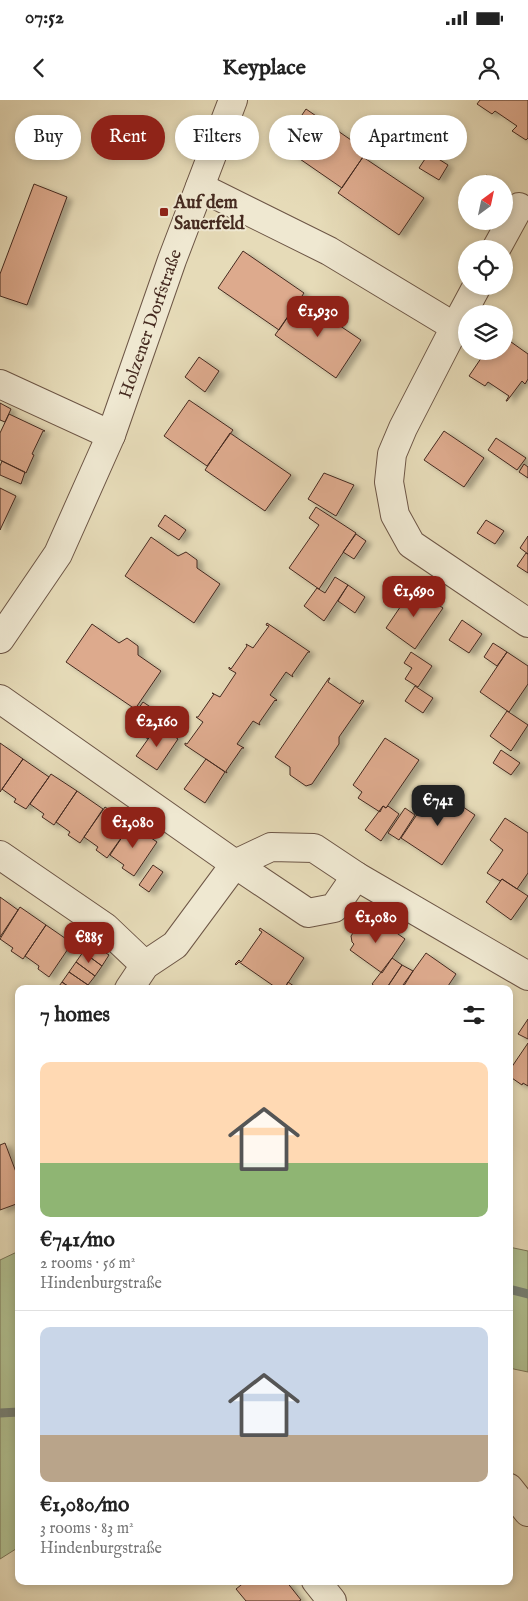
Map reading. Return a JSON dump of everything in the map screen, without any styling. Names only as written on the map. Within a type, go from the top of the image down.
[{"type":"street","name":"Holzener Dorfstraße","points":[[0,639],[58,554],[111,435],[172,260],[233,100]]},
{"type":"street","points":[[200,187],[329,251],[455,327]]},
{"type":"street","points":[[501,240],[519,206]]},
{"type":"street","points":[[471,295],[403,428],[392,454],[389,482],[395,515],[411,544],[528,623]]},
{"type":"street","points":[[0,384],[111,435]]},
{"type":"street","points":[[0,699],[308,913],[334,908],[356,876]]},
{"type":"street","points":[[132,985],[144,965],[175,944],[235,864],[271,847],[314,848],[356,876],[528,976]]},
{"type":"street","points":[[0,855],[105,927],[144,965]]},
{"type":"street","points":[[513,1493],[528,1512]]},
{"type":"street","points":[[319,1585],[332,1601]]},
{"type":"green space","points":[[513,1248],[528,1251],[528,1372],[513,1369]]},
{"type":"green space","points":[[15,1253],[15,1550],[0,1559],[0,1260]]},
{"type":"building","points":[[480,100],[528,100],[528,138],[526,140],[512,131],[517,126],[495,111],[492,114],[477,104]]},
{"type":"building","points":[[306,109],[315,115],[302,115]]},
{"type":"building","points":[[340,132],[350,139],[350,160],[361,160],[342,188],[301,160],[340,160]]},
{"type":"building","points":[[361,160],[367,160],[424,198],[399,235],[338,193]]},
{"type":"building","points":[[424,160],[440,160],[448,165],[439,180],[419,168]]},
{"type":"building","points":[[34,184],[67,197],[27,305],[0,296],[0,274]]},
{"type":"building","points":[[243,251],[304,293],[279,330],[218,288]]},
{"type":"building","points":[[300,299],[361,340],[336,378],[275,335]]},
{"type":"building","points":[[513,343],[528,354],[528,379],[525,384],[522,381],[507,401],[509,396],[488,382],[485,386],[469,376],[480,360],[513,360]]},
{"type":"building","points":[[199,357],[219,371],[205,392],[185,377]]},
{"type":"building","points":[[189,400],[233,430],[207,466],[164,436]]},
{"type":"building","points":[[0,403],[11,409],[5,422],[0,420]]},
{"type":"building","points":[[9,414],[45,431],[43,431],[32,454],[34,455],[26,473],[0,460],[0,433]]},
{"type":"building","points":[[444,431],[484,458],[464,487],[424,460]]},
{"type":"building","points":[[230,433],[291,475],[265,511],[205,470]]},
{"type":"building","points":[[496,438],[526,458],[517,470],[488,450]]},
{"type":"building","points":[[2,461],[25,472],[21,484],[0,475]]},
{"type":"building","points":[[524,464],[528,467],[528,478],[519,472]]},
{"type":"building","points":[[324,473],[354,485],[336,516],[308,499]]},
{"type":"building","points":[[0,488],[16,496],[0,530]]},
{"type":"building","points":[[316,507],[356,533],[319,589],[289,568],[319,525],[309,518]]},
{"type":"building","points":[[165,515],[186,530],[179,540],[158,526]]},
{"type":"building","points":[[486,520],[504,531],[495,544],[477,533]]},
{"type":"building","points":[[356,534],[366,541],[354,559],[343,552]]},
{"type":"building","points":[[528,536],[528,554],[520,548]]},
{"type":"building","points":[[151,537],[178,556],[186,552],[197,560],[197,568],[220,584],[194,623],[125,576]]},
{"type":"building","points":[[526,553],[528,554],[528,573],[517,566]]},
{"type":"building","points":[[335,577],[348,585],[324,621],[304,606],[317,588],[325,593]]},
{"type":"building","points":[[348,585],[365,597],[355,613],[338,601]]},
{"type":"building","points":[[413,588],[443,608],[415,649],[386,628]]},
{"type":"building","points":[[462,620],[482,634],[469,653],[449,640]]},
{"type":"building","points":[[267,623],[310,652],[308,652],[292,675],[293,677],[286,672],[270,695],[277,700],[275,700],[259,723],[260,725],[253,721],[237,744],[244,748],[242,748],[226,771],[227,773],[185,745],[185,743],[187,744],[203,722],[196,717],[198,717],[214,694],[220,697],[236,673],[229,669],[229,667],[231,669],[247,646],[246,644],[253,648],[269,626],[266,625]]},
{"type":"building","points":[[92,624],[119,643],[127,638],[138,646],[138,655],[161,671],[135,709],[66,662]]},
{"type":"building","points":[[493,643],[507,652],[497,666],[484,657]]},
{"type":"building","points":[[411,652],[432,666],[418,687],[405,679],[412,668],[404,663]]},
{"type":"building","points":[[507,652],[528,666],[528,684],[509,712],[480,692]]},
{"type":"building","points":[[329,678],[328,682],[360,704],[362,700],[364,701],[339,737],[339,744],[312,784],[306,786],[290,775],[290,767],[275,757]]},
{"type":"building","points":[[415,686],[433,698],[423,713],[405,701]]},
{"type":"building","points":[[143,702],[164,716],[148,739],[127,725]]},
{"type":"building","points":[[507,711],[528,725],[511,751],[490,736]]},
{"type":"building","points":[[158,725],[178,739],[157,770],[136,756]]},
{"type":"building","points":[[385,738],[419,760],[386,808],[383,806],[380,812],[358,798],[362,792],[353,785]]},
{"type":"building","points":[[0,743],[23,759],[0,792]]},
{"type":"building","points":[[501,750],[520,763],[511,775],[493,763]]},
{"type":"building","points":[[23,759],[49,777],[26,809],[14,802],[16,799],[2,789]]},
{"type":"building","points":[[206,759],[225,772],[205,803],[184,789]]},
{"type":"building","points":[[51,774],[77,791],[54,825],[42,817],[44,814],[30,804]]},
{"type":"building","points":[[435,788],[475,815],[442,865],[401,838]]},
{"type":"building","points":[[77,791],[103,809],[80,843],[68,835],[70,832],[56,822]]},
{"type":"building","points":[[383,806],[386,808],[388,806],[399,814],[381,841],[365,830]]},
{"type":"building","points":[[105,807],[131,824],[107,858],[96,850],[98,847],[84,837]]},
{"type":"building","points":[[405,808],[415,815],[399,840],[388,833]]},
{"type":"building","points":[[505,818],[528,833],[528,873],[517,889],[502,879],[500,881],[487,873],[503,850],[490,840]]},
{"type":"building","points":[[131,824],[157,842],[134,876],[122,868],[124,865],[110,855]]},
{"type":"building","points":[[153,865],[163,872],[149,892],[139,885]]},
{"type":"building","points":[[502,879],[528,896],[511,920],[486,902]]},
{"type":"building","points":[[0,897],[18,910],[0,937]]},
{"type":"building","points":[[20,907],[46,925],[23,959],[11,951],[13,948],[0,939]]},
{"type":"building","points":[[373,916],[405,939],[382,973],[350,950],[354,944],[351,936],[355,930],[361,929],[363,931]]},
{"type":"building","points":[[46,925],[72,943],[49,977],[38,969],[39,966],[25,956]]},
{"type":"building","points":[[260,928],[304,958],[287,985],[272,985],[239,962],[235,964],[239,960],[241,962],[262,932],[259,930]]},
{"type":"building","points":[[89,942],[109,955],[102,966],[83,952]]},
{"type":"building","points":[[83,952],[102,966],[95,976],[76,962]]},
{"type":"building","points":[[426,953],[456,974],[449,985],[403,985]]},
{"type":"building","points":[[392,958],[402,965],[389,985],[372,984]]},
{"type":"building","points":[[76,962],[95,976],[88,985],[69,972]]},
{"type":"building","points":[[402,965],[413,971],[404,985],[389,985]]},
{"type":"building","points":[[69,972],[88,985],[66,985],[62,982]]},
{"type":"building","points":[[528,1019],[528,1039],[518,1034]]},
{"type":"building","points":[[528,1043],[528,1086],[523,1083],[522,1085],[513,1079],[513,1065]]},
{"type":"building","points":[[5,1143],[15,1169],[15,1204],[0,1210],[0,1145]]},
{"type":"building","points":[[241,1585],[289,1585],[301,1600],[246,1601],[236,1589]]},
{"type":"waterway","points":[[513,1290],[528,1294]]},
{"type":"waterway","points":[[0,1413],[15,1412]]},
{"type":"place","name":"Auf dem Sauerfeld","points":[[164,212]]}]
